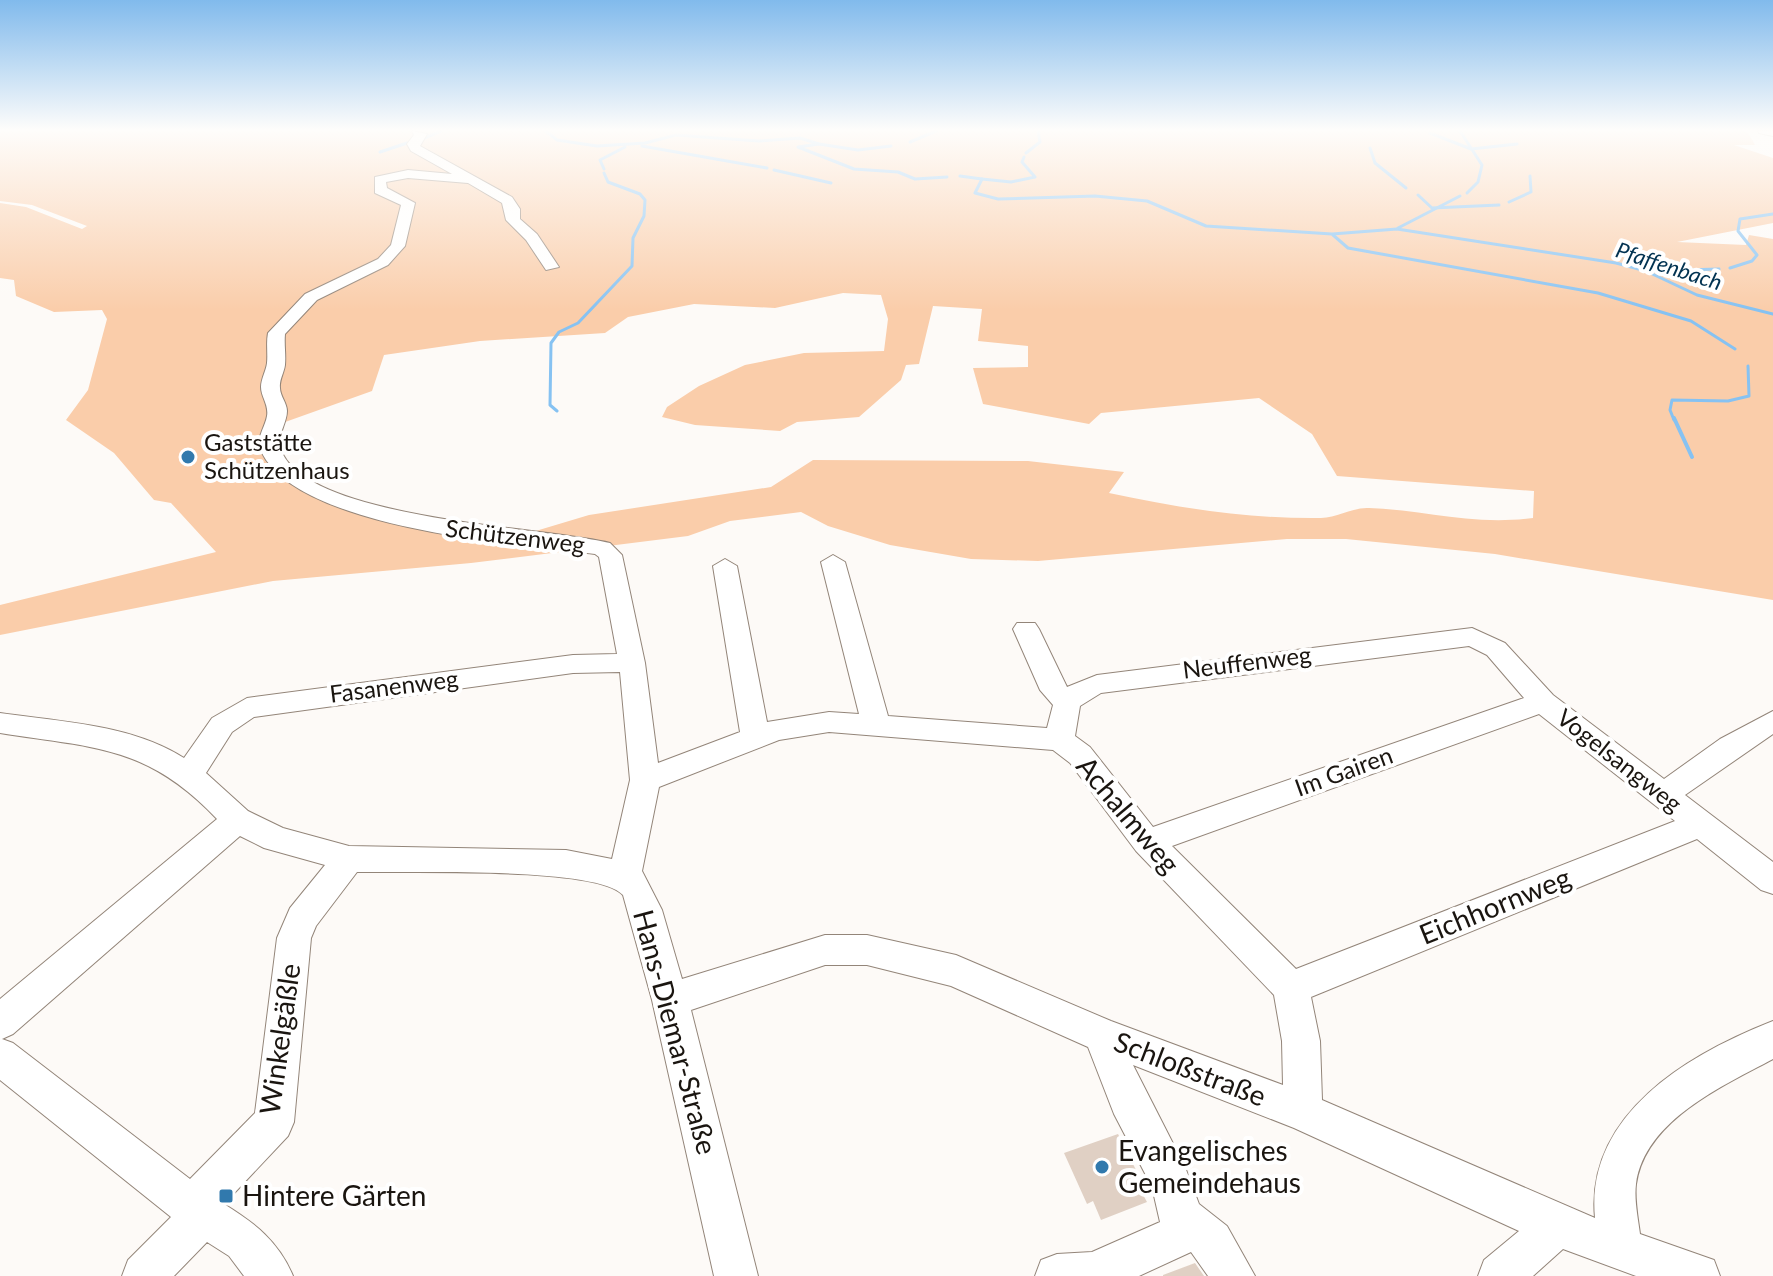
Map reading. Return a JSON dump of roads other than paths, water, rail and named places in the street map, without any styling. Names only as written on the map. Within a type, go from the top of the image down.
[{"type":"street","name":"Schützenweg","points":[[381,191],[408,203],[398,246],[368,270],[311,297],[277,333],[276,365],[270,388],[278,410],[271,433],[271,452],[290,473],[317,490],[390,518],[602,548],[610,555],[632,663],[645,780],[625,875]]},
{"type":"street","points":[[491,191],[507,200],[513,209],[513,220],[532,237],[551,267]]},
{"type":"street","points":[[833,562],[876,725]]},
{"type":"street","points":[[725,566],[755,737]]},
{"type":"street","points":[[1026,629],[1054,690],[1066,701],[1060,740]]},
{"type":"street","name":"Neuffenweg","points":[[1066,701],[1076,692],[1097,684],[1140,677],[1472,637]]},
{"type":"street","name":"Vogelsangweg","points":[[1472,637],[1496,649],[1543,702],[1773,880]]},
{"type":"street","name":"Fasanenweg","points":[[189,775],[222,725],[247,708],[573,664],[632,663]]},
{"type":"street","name":"Im Gairen","points":[[1147,842],[1543,702]]},
{"type":"street","points":[[1665,794],[1773,721]]},
{"type":"street","name":"Achalmweg","points":[[645,780],[775,730],[829,722],[1060,740],[1080,755],[1147,842],[1291,988]]},
{"type":"street","points":[[0,723],[121,742],[157,755],[189,775],[237,820],[275,839],[349,859],[566,863],[625,875]]},
{"type":"street","points":[[0,1022],[237,820]]},
{"type":"street","name":"Eichhornweg","points":[[1291,988],[1700,824]]},
{"type":"street","name":"Winkelgäßle","points":[[144,1276],[274,1122],[294,938],[302,918],[349,859]]},
{"type":"street","name":"Hans-Diemar-Straße","points":[[625,875],[637,888],[670,1000],[736,1276]]},
{"type":"street","name":"Schloßstraße","points":[[670,1000],[825,950],[867,950],[956,971],[1102,1035],[1303,1112],[1557,1226],[1698,1276]]},
{"type":"street","points":[[1291,988],[1301,1041],[1303,1112]]},
{"type":"street","points":[[1081,1275],[1182,1234],[1182,1218],[1171,1184],[1128,1099],[1102,1035]]},
{"type":"street","points":[[1620,1246],[1615,1184],[1632,1134],[1680,1093],[1773,1039]]},
{"type":"street","points":[[0,1056],[198,1211],[244,1241],[271,1276]]},
{"type":"street","points":[[1182,1218],[1212,1241],[1233,1276]]},
{"type":"street","points":[[1500,1276],[1557,1226]]},
{"type":"waterway","points":[[557,411],[550,405],[551,343],[559,332],[578,323],[632,266],[633,238],[644,216],[645,200],[631,191]]},
{"type":"waterway","name":"Pfaffenbach","points":[[976,191],[975,193],[998,199],[1095,196],[1147,201],[1206,226],[1332,234],[1397,229],[1616,263],[1646,271],[1697,295],[1773,314]]},
{"type":"waterway","points":[[1509,202],[1531,191]]},
{"type":"waterway","points":[[1418,195],[1432,208],[1437,208]]},
{"type":"waterway","points":[[1437,208],[1460,196]]},
{"type":"waterway","points":[[1437,208],[1499,205]]},
{"type":"waterway","points":[[1398,228],[1437,208]]},
{"type":"waterway","points":[[1730,268],[1752,261],[1757,255],[1738,231],[1740,219],[1773,214]]},
{"type":"waterway","points":[[1333,235],[1348,248],[1598,293],[1691,321],[1735,349]]},
{"type":"waterway","points":[[1648,271],[1719,269]]},
{"type":"waterway","points":[[1674,420],[1670,410],[1672,400],[1728,401],[1749,396],[1748,366]]},
{"type":"waterway","points":[[1674,418],[1692,457]]},
{"type":"place","name":"Gaststätte Schützenhaus","points":[[188,457]]},
{"type":"place","name":"Evangelisches Gemeindehaus","points":[[1102,1167]]},
{"type":"place","name":"Hintere Gärten","points":[[226,1196]]}]
